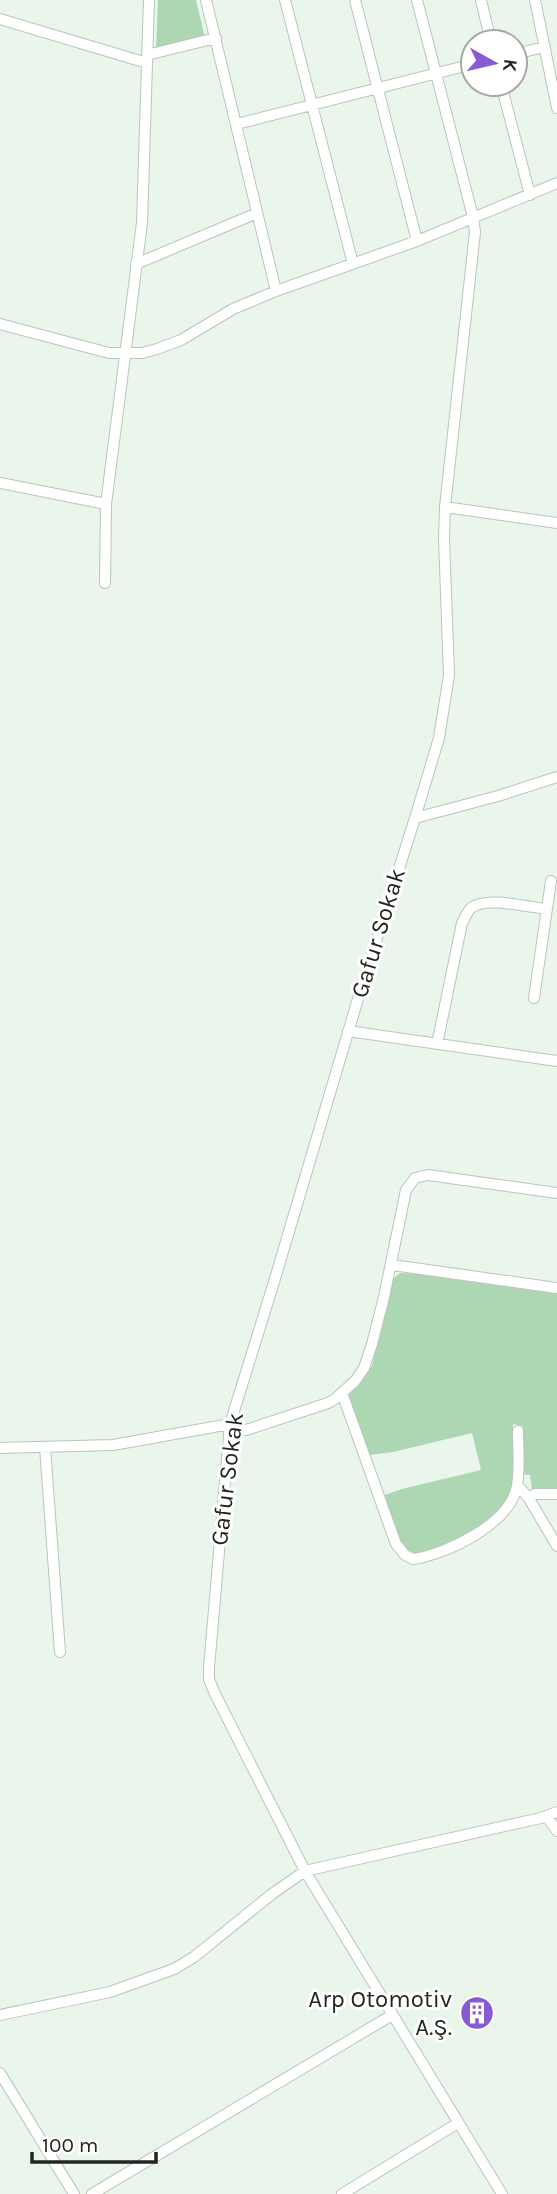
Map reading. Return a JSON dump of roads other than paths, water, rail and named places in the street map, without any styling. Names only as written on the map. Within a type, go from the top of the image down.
[{"type":"street","points":[[105,583],[106,504],[142,223],[149,0]]},
{"type":"street","points":[[206,0],[276,291]]},
{"type":"street","points":[[285,0],[352,264]]},
{"type":"street","points":[[355,0],[417,241]]},
{"type":"street","name":"Gafur Sokak","points":[[417,0],[475,232],[445,507],[449,675],[439,738],[230,1424],[209,1679],[305,1871],[502,2194]]},
{"type":"street","points":[[481,0],[488,28]]},
{"type":"street","points":[[535,0],[557,108]]},
{"type":"street","points":[[0,19],[147,59],[216,38]]},
{"type":"street","points":[[529,51],[544,47]]},
{"type":"street","points":[[237,124],[459,68]]},
{"type":"street","points":[[505,98],[530,195]]},
{"type":"street","points":[[0,324],[86,348],[124,354],[142,353],[169,345],[233,309],[276,291],[417,241],[557,183]]},
{"type":"street","points":[[136,264],[257,213]]},
{"type":"street","points":[[0,483],[106,504]]},
{"type":"street","points":[[445,507],[557,523]]},
{"type":"street","points":[[415,818],[557,777]]},
{"type":"street","points":[[534,998],[551,881]]},
{"type":"street","points":[[437,1044],[462,923],[468,910],[479,903],[491,902],[546,909]]},
{"type":"street","points":[[348,1031],[557,1061]]},
{"type":"street","points":[[0,1448],[113,1445],[230,1424],[237,1429],[246,1430],[328,1403],[355,1381],[364,1368],[391,1265],[406,1190],[412,1181],[420,1176],[438,1176],[557,1193]]},
{"type":"street","points":[[391,1265],[557,1288]]},
{"type":"street","points":[[342,1393],[396,1544],[413,1559],[427,1556],[483,1531],[506,1509],[517,1485],[518,1431]]},
{"type":"street","points":[[45,1447],[60,1652]]},
{"type":"street","points":[[517,1485],[528,1497],[557,1546]]},
{"type":"street","points":[[528,1497],[557,1494]]},
{"type":"street","points":[[0,2015],[110,1992],[174,1969],[194,1957],[305,1871],[552,1814],[557,1831]]},
{"type":"street","points":[[92,2194],[392,2015]]},
{"type":"street","points":[[0,2073],[74,2194]]},
{"type":"street","points":[[342,2194],[458,2123]]},
{"type":"place","name":"Arp Otomotiv A.Ş.","points":[[477,2013]]}]
